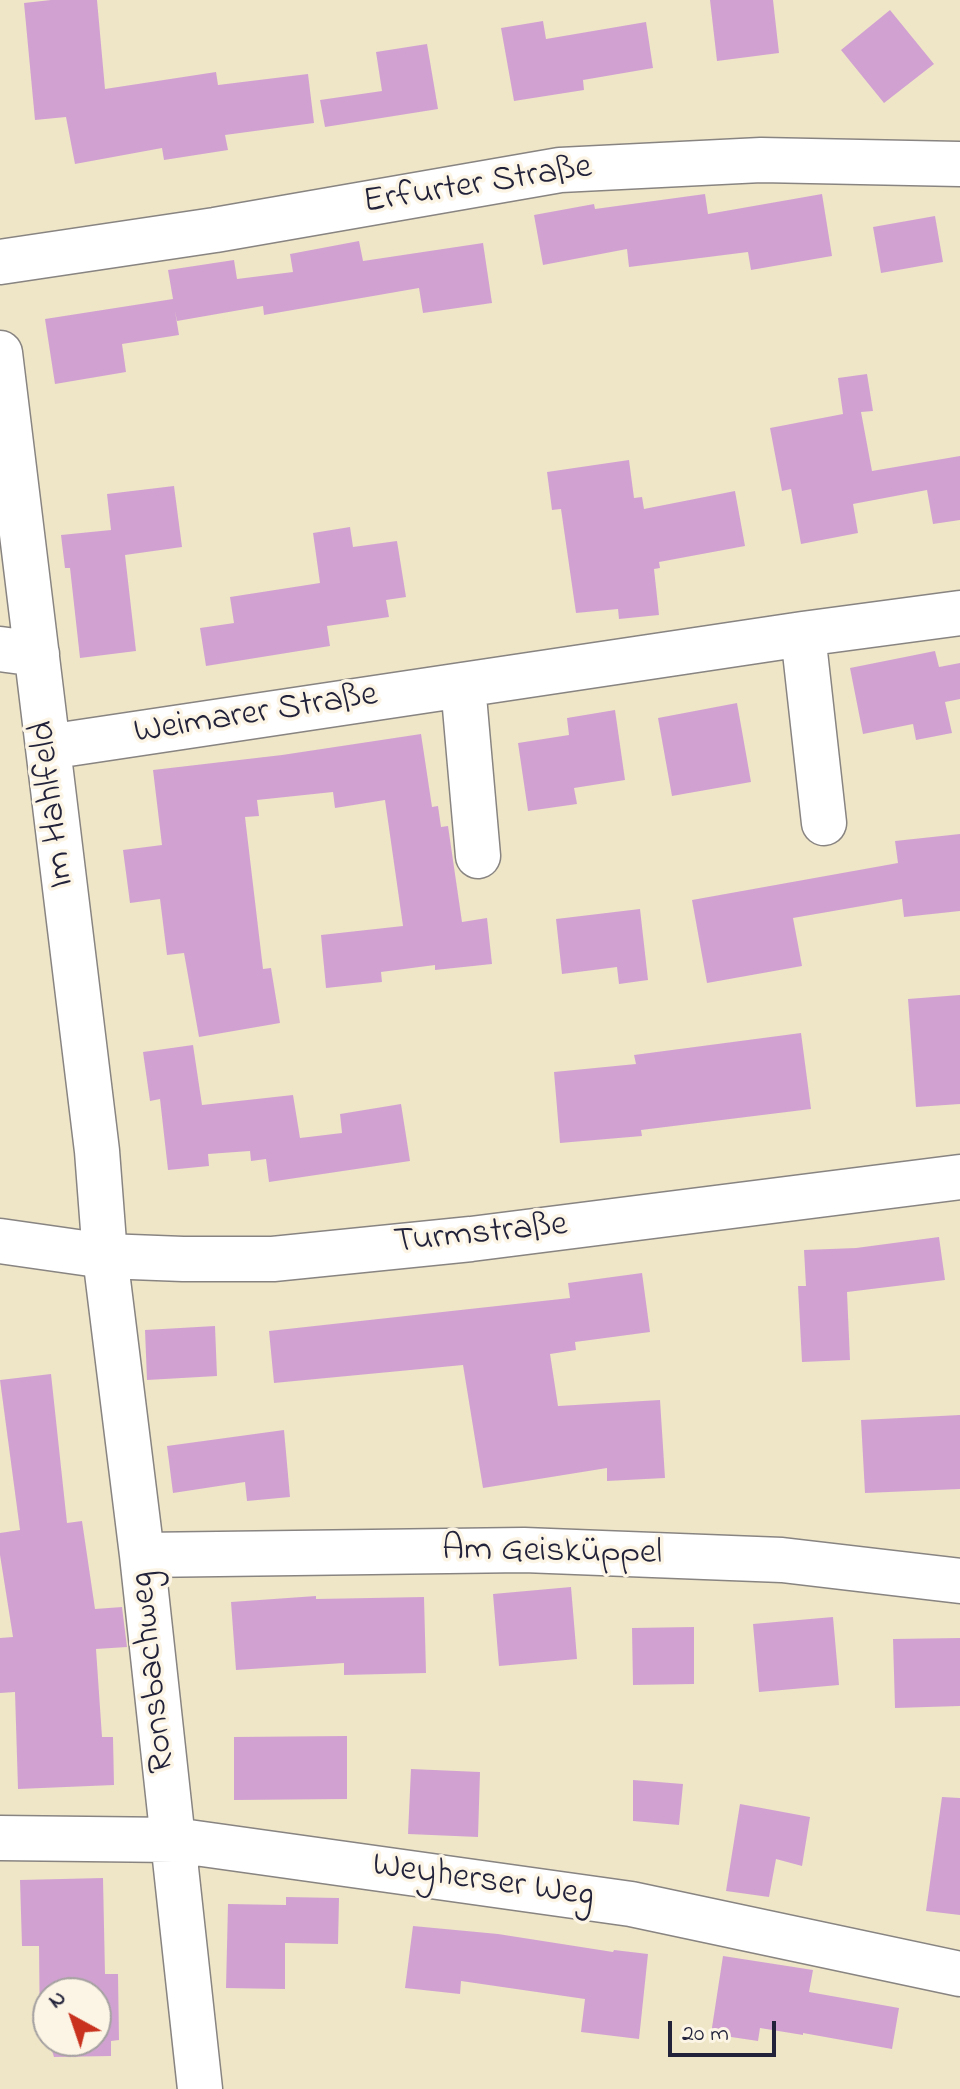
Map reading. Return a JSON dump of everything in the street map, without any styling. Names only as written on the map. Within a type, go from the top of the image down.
[{"type":"street","name":"Erfurter Straße","points":[[0,262],[215,230],[560,170],[761,160],[960,164]]},
{"type":"street","name":"Im Hahlfeld","points":[[0,353],[18,652],[48,747],[97,1151],[105,1256]]},
{"type":"street","name":"Weimarer Straße","points":[[48,747],[960,613]]},
{"type":"street","points":[[803,634],[824,823]]},
{"type":"street","points":[[463,685],[478,856]]},
{"type":"street","name":"Turmstraße","points":[[0,1241],[105,1256],[273,1259],[471,1239],[960,1177]]},
{"type":"street","name":"Ronsbachweg","points":[[105,1256],[142,1555],[200,2089]]},
{"type":"street","name":"Am Geisküppel","points":[[142,1555],[524,1550],[782,1560],[960,1581]]},
{"type":"street","name":"Weyherser Weg","points":[[0,1838],[174,1840],[631,1904],[960,1974]]},
{"type":"building","points":[[97,0],[105,89],[216,72],[218,85],[308,74],[314,123],[225,135],[228,150],[164,160],[162,148],[75,164],[66,117],[35,120],[24,3]]},
{"type":"building","points":[[710,0],[773,0],[779,53],[717,61]]},
{"type":"building","points":[[890,10],[934,64],[884,103],[841,50]]},
{"type":"building","points":[[543,21],[546,39],[646,22],[653,68],[583,80],[584,90],[514,101],[501,28]]},
{"type":"building","points":[[427,44],[438,109],[325,127],[320,100],[382,91],[376,52]]},
{"type":"building","points":[[705,194],[708,214],[822,194],[832,256],[751,270],[748,252],[629,267],[627,249],[543,265],[534,215],[594,204],[595,209]]},
{"type":"building","points":[[935,216],[943,262],[881,273],[873,227]]},
{"type":"building","points":[[359,241],[363,261],[483,243],[492,303],[423,313],[419,288],[264,315],[263,306],[177,321],[175,311],[179,335],[122,344],[126,372],[55,384],[45,319],[173,299],[168,270],[234,260],[237,279],[293,272],[290,254]]},
{"type":"building","points":[[867,374],[873,411],[861,412],[872,471],[960,456],[960,520],[933,524],[927,490],[853,504],[858,533],[801,544],[791,489],[782,491],[770,428],[843,414],[838,378]]},
{"type":"building","points":[[629,460],[634,498],[642,497],[644,509],[735,491],[745,546],[659,562],[660,568],[654,569],[659,615],[619,619],[618,609],[576,613],[561,509],[552,510],[547,472]]},
{"type":"building","points":[[174,486],[182,547],[125,555],[136,651],[80,658],[70,568],[65,568],[61,535],[111,530],[107,494]]},
{"type":"building","points":[[350,527],[353,547],[397,541],[406,597],[386,600],[389,617],[327,626],[330,646],[206,666],[200,628],[234,623],[230,597],[320,583],[313,533]]},
{"type":"building","points":[[935,651],[939,667],[960,663],[960,699],[945,702],[952,733],[916,740],[913,724],[863,734],[850,668]]},
{"type":"building","points":[[737,703],[751,782],[672,796],[658,718]]},
{"type":"building","points":[[615,710],[625,780],[574,788],[577,804],[528,811],[518,743],[569,735],[567,718]]},
{"type":"building","points":[[421,734],[432,807],[438,806],[441,827],[448,826],[462,922],[487,918],[492,964],[435,970],[435,965],[381,972],[382,982],[326,988],[321,935],[403,926],[385,800],[335,808],[333,792],[257,800],[259,816],[245,817],[263,969],[271,968],[280,1023],[199,1037],[184,953],[167,955],[160,899],[130,903],[123,850],[162,845],[153,770]]},
{"type":"building","points":[[960,834],[960,911],[904,917],[902,899],[793,918],[802,966],[707,983],[692,900],[898,863],[895,841]]},
{"type":"building","points":[[640,909],[648,980],[619,984],[617,967],[562,974],[556,919]]},
{"type":"building","points":[[960,995],[960,1104],[916,1107],[908,999]]},
{"type":"building","points":[[801,1033],[811,1109],[641,1130],[642,1136],[560,1143],[554,1072],[636,1064],[634,1055]]},
{"type":"building","points":[[193,1045],[202,1105],[293,1095],[300,1138],[342,1133],[340,1114],[401,1104],[410,1161],[269,1182],[266,1159],[251,1161],[250,1151],[208,1154],[209,1166],[168,1170],[160,1099],[150,1101],[143,1052]]},
{"type":"building","points":[[939,1237],[945,1280],[847,1292],[850,1360],[802,1362],[798,1286],[806,1286],[804,1250],[856,1248]]},
{"type":"building","points":[[642,1273],[650,1332],[575,1342],[576,1350],[550,1354],[558,1406],[660,1400],[665,1478],[607,1481],[607,1468],[483,1488],[463,1365],[274,1383],[269,1331],[570,1298],[568,1283]]},
{"type":"building","points":[[215,1326],[217,1376],[147,1380],[145,1330]]},
{"type":"building","points":[[51,1374],[67,1523],[82,1521],[95,1609],[122,1607],[127,1647],[96,1649],[102,1737],[113,1737],[114,1785],[18,1789],[15,1692],[0,1693],[0,1638],[13,1637],[0,1555],[0,1533],[20,1530],[0,1380]]},
{"type":"building","points":[[960,1415],[960,1489],[865,1493],[861,1420]]},
{"type":"building","points":[[284,1430],[290,1497],[247,1501],[245,1482],[173,1493],[167,1446]]},
{"type":"building","points":[[571,1587],[577,1659],[499,1666],[493,1594]]},
{"type":"building","points":[[316,1596],[316,1599],[424,1597],[426,1673],[344,1675],[344,1663],[236,1670],[231,1602]]},
{"type":"building","points":[[833,1617],[839,1685],[759,1692],[753,1624]]},
{"type":"building","points":[[694,1627],[694,1684],[633,1685],[632,1628]]},
{"type":"building","points":[[960,1638],[960,1706],[895,1708],[893,1639]]},
{"type":"building","points":[[347,1736],[347,1799],[234,1800],[234,1737]]},
{"type":"building","points":[[411,1769],[480,1772],[478,1837],[408,1834]]},
{"type":"building","points":[[633,1780],[683,1784],[679,1825],[633,1821]]},
{"type":"building","points":[[942,1797],[960,1798],[960,1915],[926,1911]]},
{"type":"building","points":[[740,1804],[810,1817],[802,1866],[776,1859],[769,1897],[726,1891]]},
{"type":"building","points":[[103,1878],[105,1974],[118,1974],[119,2040],[112,2041],[112,1977],[39,1977],[39,1946],[22,1946],[20,1880]]},
{"type":"building","points":[[286,1897],[339,1898],[338,1944],[285,1943],[285,1989],[226,1988],[228,1904],[286,1905]]},
{"type":"building","points":[[413,1926],[648,1954],[639,2039],[581,2032],[585,1999],[461,1981],[460,1994],[405,1988]]},
{"type":"building","points":[[723,1956],[813,1970],[809,1992],[899,2008],[892,2049],[760,2028],[758,2041],[711,2034]]}]
